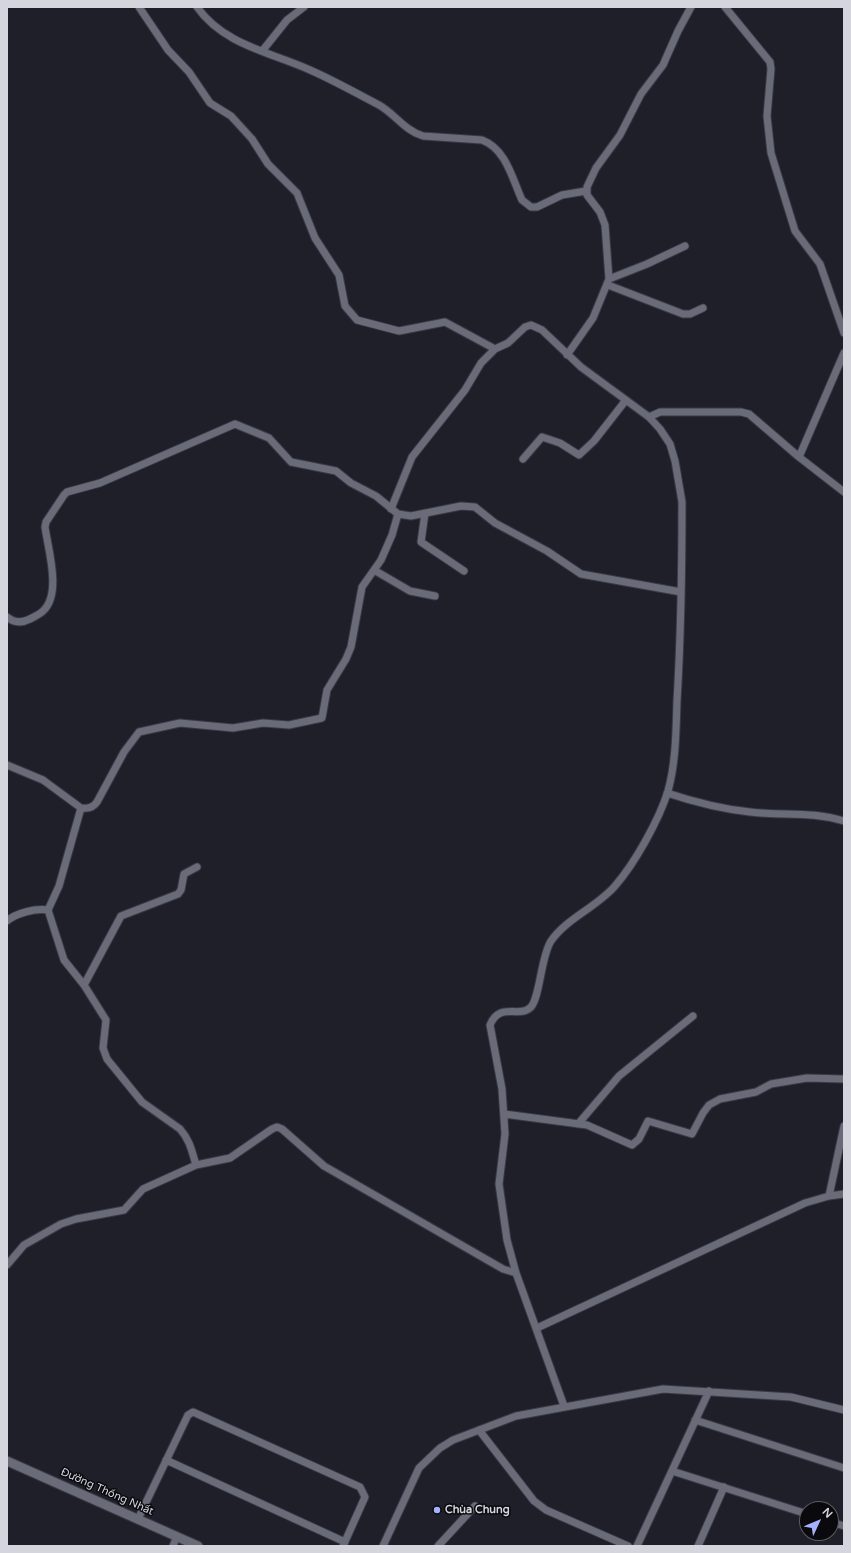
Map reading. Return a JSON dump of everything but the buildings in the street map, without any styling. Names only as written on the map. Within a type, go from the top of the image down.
[{"type":"street","points":[[139,7],[168,50],[189,72],[210,103],[231,116],[252,139],[268,164],[297,194],[315,238],[339,275],[345,306],[357,320],[399,331],[445,322],[495,349]]},
{"type":"street","points":[[198,7],[208,21],[232,39],[263,50],[275,57],[310,70],[381,106],[414,133],[423,136],[482,140],[491,144],[504,159],[522,200],[526,205],[537,207],[568,194],[586,191]]},
{"type":"street","points":[[263,50],[287,20],[304,7]]},
{"type":"street","points":[[586,191],[596,168],[617,140],[641,94],[663,65],[678,31],[691,7]]},
{"type":"street","points":[[726,7],[770,62],[771,69],[767,116],[771,153],[795,231],[820,264],[844,333]]},
{"type":"street","points":[[567,355],[593,318],[609,282],[605,225],[600,212],[586,191]]},
{"type":"street","points":[[609,282],[685,246]]},
{"type":"street","points":[[609,282],[683,314],[690,314],[703,308]]},
{"type":"street","points":[[391,509],[416,451],[465,390],[481,362],[495,349],[508,343],[525,328],[531,326],[542,330],[581,368],[649,417],[660,429],[670,444],[680,482],[682,502],[681,592],[674,758],[667,792],[651,831],[614,887],[560,931],[552,940],[547,949],[533,1005],[525,1011],[503,1012],[493,1018],[490,1025],[501,1078],[504,1114],[505,1134],[499,1184],[507,1240],[516,1273],[564,1406]]},
{"type":"street","points":[[799,457],[844,353]]},
{"type":"street","points":[[523,459],[542,437],[560,443],[579,455],[594,441],[626,400]]},
{"type":"street","points":[[649,417],[660,412],[741,412],[749,414],[799,457],[844,492]]},
{"type":"street","points":[[7,617],[15,622],[28,620],[43,611],[48,604],[53,577],[44,527],[61,497],[67,492],[100,483],[230,425],[240,424],[269,438],[291,462],[336,471],[351,483],[376,496],[398,514],[411,516],[461,506],[475,507],[495,522],[547,551],[581,574],[681,592]]},
{"type":"street","points":[[425,513],[421,542],[464,571]]},
{"type":"street","points":[[7,766],[43,780],[81,808],[87,809],[95,805],[124,752],[139,732],[180,723],[234,728],[264,723],[289,724],[322,718],[327,690],[346,659],[351,647],[362,587],[374,570],[392,536],[398,514]]},
{"type":"street","points":[[374,570],[410,591],[435,596]]},
{"type":"street","points":[[667,792],[697,803],[751,812],[818,814],[844,821]]},
{"type":"street","points":[[81,808],[59,886],[48,910],[64,960],[84,985],[106,1020],[103,1048],[106,1060],[142,1102],[185,1135],[196,1165]]},
{"type":"street","points":[[84,985],[121,916],[178,894],[181,890],[184,874],[197,867]]},
{"type":"street","points":[[7,921],[18,915],[48,910]]},
{"type":"street","points":[[578,1124],[619,1076],[694,1016]]},
{"type":"street","points":[[504,1114],[578,1124],[594,1128],[632,1145],[640,1139],[648,1121],[692,1134],[709,1105],[720,1099],[756,1092],[771,1084],[814,1078],[844,1079]]},
{"type":"street","points":[[829,1196],[844,1126]]},
{"type":"street","points":[[7,1265],[24,1245],[61,1224],[76,1219],[124,1210],[144,1189],[196,1165],[230,1158],[277,1127],[282,1129],[324,1166],[503,1269],[516,1273]]},
{"type":"street","points":[[537,1328],[805,1203],[829,1196],[844,1194]]},
{"type":"street","points":[[383,1546],[419,1468],[440,1448],[453,1440],[520,1415],[663,1389],[791,1397],[844,1410]]},
{"type":"street","points":[[637,1546],[708,1391]]},
{"type":"street","points":[[138,1519],[166,1460],[188,1415],[193,1412],[360,1487],[365,1497],[344,1544],[166,1460]]},
{"type":"street","points":[[696,1420],[844,1468]]},
{"type":"street","points":[[479,1430],[534,1501],[546,1510],[628,1546]]},
{"type":"street","name":"Đường Thống Nhất","points":[[7,1461],[198,1546]]},
{"type":"street","points":[[672,1471],[799,1511]]},
{"type":"street","points":[[698,1546],[724,1487]]},
{"type":"street","points":[[438,1546],[475,1506]]},
{"type":"street","points":[[173,1546],[177,1536]]},
{"type":"place","name":"Chùa Chung","points":[[437,1510]]}]
